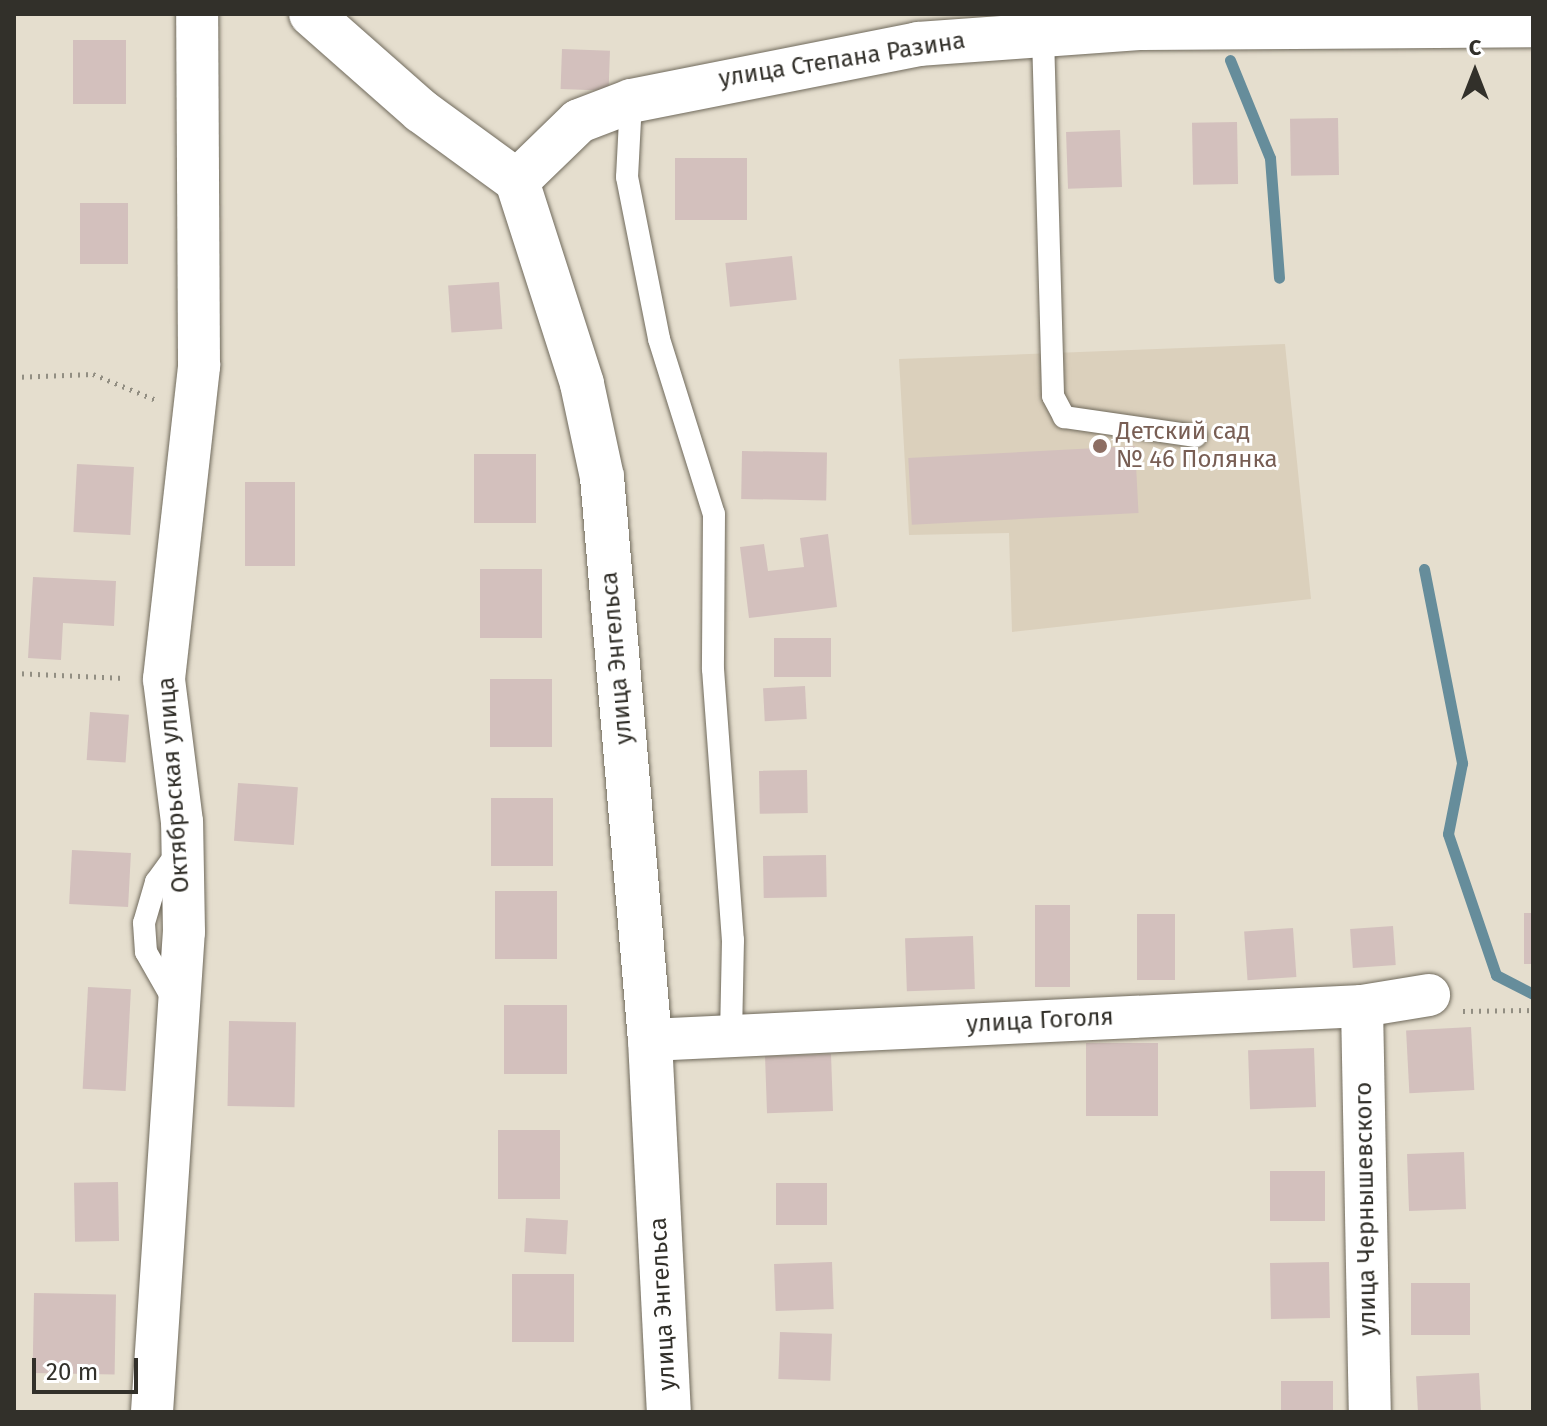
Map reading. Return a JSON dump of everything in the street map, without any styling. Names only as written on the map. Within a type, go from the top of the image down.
[{"type":"street","name":"Октябрьская улица","points":[[152,1412],[179,1009],[182,846],[164,679],[199,366],[197,14]]},
{"type":"street","points":[[311,14],[421,111],[517,181]]},
{"type":"street","name":"улица Степана Разина","points":[[517,181],[579,121],[631,101],[918,44],[1070,27],[1238,21],[1533,25]]},
{"type":"street","name":"улица Энгельса","points":[[517,181],[582,384],[602,477],[650,1040],[669,1412]]},
{"type":"street","name":"улица Гоголя","points":[[650,1040],[1362,1006],[1429,995]]},
{"type":"street","name":"улица Чернышевского","points":[[1362,1006],[1370,1412]]},
{"type":"lane","points":[[1070,27],[1053,396],[1064,417],[1196,436]]},
{"type":"lane","points":[[631,101],[627,177],[659,339],[714,514],[713,669],[733,940],[731,1034]]},
{"type":"path","points":[[14,377],[93,374],[159,401],[199,366]]},
{"type":"path","points":[[14,673],[164,679]]},
{"type":"path","points":[[1429,995],[1466,1012],[1533,1010]]},
{"type":"shaded area","name":"Детский сад № 46 Полянка","points":[[1285,344],[1311,599],[1012,632],[1009,533],[909,535],[899,359]]},
{"type":"building","points":[[73,40],[126,40],[126,104],[73,104]]},
{"type":"building","points":[[562,49],[610,51],[609,91],[561,89]]},
{"type":"building","points":[[1338,118],[1339,175],[1291,176],[1290,119]]},
{"type":"building","points":[[1237,122],[1238,184],[1193,185],[1192,123]]},
{"type":"building","points":[[1120,130],[1122,187],[1068,189],[1066,132]]},
{"type":"building","points":[[675,158],[747,158],[747,220],[675,220]]},
{"type":"building","points":[[80,203],[128,203],[128,264],[80,264]]},
{"type":"building","points":[[792,256],[797,300],[730,307],[725,263]]},
{"type":"building","points":[[499,282],[502,329],[451,332],[448,286]]},
{"type":"building","points":[[1135,446],[1139,513],[912,525],[908,458]]},
{"type":"building","points":[[742,451],[827,452],[826,500],[741,499]]},
{"type":"building","points":[[474,454],[536,454],[536,523],[474,523]]},
{"type":"building","points":[[77,464],[134,467],[130,535],[73,532]]},
{"type":"building","points":[[245,482],[295,482],[295,566],[245,566]]},
{"type":"building","points":[[828,534],[837,607],[749,618],[740,547],[764,544],[768,571],[804,567],[800,538]]},
{"type":"building","points":[[480,569],[542,569],[542,638],[480,638]]},
{"type":"building","points":[[33,577],[116,581],[114,626],[63,623],[61,660],[28,658]]},
{"type":"building","points":[[774,638],[831,638],[831,677],[774,677]]},
{"type":"building","points":[[490,679],[552,679],[552,747],[490,747]]},
{"type":"building","points":[[805,686],[807,719],[765,721],[763,688]]},
{"type":"building","points":[[90,712],[129,715],[126,763],[87,760]]},
{"type":"building","points":[[807,770],[808,813],[760,814],[759,771]]},
{"type":"building","points":[[238,783],[298,787],[294,845],[234,841]]},
{"type":"building","points":[[491,798],[553,798],[553,866],[491,866]]},
{"type":"building","points":[[72,850],[131,853],[128,907],[69,904]]},
{"type":"building","points":[[826,855],[827,897],[764,898],[763,856]]},
{"type":"building","points":[[495,891],[557,891],[557,959],[495,959]]},
{"type":"building","points":[[1035,905],[1070,905],[1070,987],[1035,987]]},
{"type":"building","points":[[1524,913],[1533,913],[1533,964],[1524,964]]},
{"type":"building","points":[[1137,914],[1175,914],[1175,980],[1137,980]]},
{"type":"building","points":[[1393,926],[1396,965],[1353,968],[1350,929]]},
{"type":"building","points":[[1293,928],[1296,977],[1248,980],[1244,931]]},
{"type":"building","points":[[973,936],[975,989],[907,991],[905,938]]},
{"type":"building","points":[[88,987],[131,989],[126,1091],[83,1089]]},
{"type":"building","points":[[504,1005],[567,1005],[567,1074],[504,1074]]},
{"type":"building","points":[[229,1021],[296,1022],[295,1107],[228,1106]]},
{"type":"building","points":[[1471,1027],[1474,1090],[1409,1093],[1406,1030]]},
{"type":"building","points":[[1086,1043],[1158,1043],[1158,1116],[1086,1116]]},
{"type":"building","points":[[1314,1048],[1316,1107],[1250,1109],[1248,1050]]},
{"type":"building","points":[[831,1054],[833,1111],[767,1113],[765,1056]]},
{"type":"building","points":[[498,1130],[560,1130],[560,1199],[498,1199]]},
{"type":"building","points":[[1464,1152],[1466,1209],[1409,1211],[1407,1154]]},
{"type":"building","points":[[1270,1171],[1325,1171],[1325,1221],[1270,1221]]},
{"type":"building","points":[[118,1182],[119,1241],[75,1242],[74,1183]]},
{"type":"building","points":[[776,1183],[827,1183],[827,1225],[776,1225]]},
{"type":"building","points":[[526,1218],[568,1220],[566,1254],[524,1252]]},
{"type":"building","points":[[832,1262],[834,1309],[776,1311],[774,1264]]},
{"type":"building","points":[[1329,1262],[1330,1318],[1271,1319],[1270,1263]]},
{"type":"building","points":[[512,1274],[574,1274],[574,1342],[512,1342]]},
{"type":"building","points":[[1411,1283],[1470,1283],[1470,1335],[1411,1335]]},
{"type":"building","points":[[34,1293],[116,1294],[115,1374],[33,1373]]},
{"type":"building","points":[[780,1332],[832,1334],[830,1381],[778,1379]]},
{"type":"building","points":[[1479,1373],[1481,1412],[1418,1412],[1416,1376]]},
{"type":"building","points":[[1281,1381],[1333,1381],[1333,1412],[1281,1412]]},
{"type":"waterway","points":[[1230,60],[1270,158],[1279,278]]},
{"type":"waterway","points":[[1424,569],[1462,763],[1448,834],[1496,975],[1533,994]]},
{"type":"place","name":"Детский сад № 46 Полянка","points":[[1100,446]]}]
